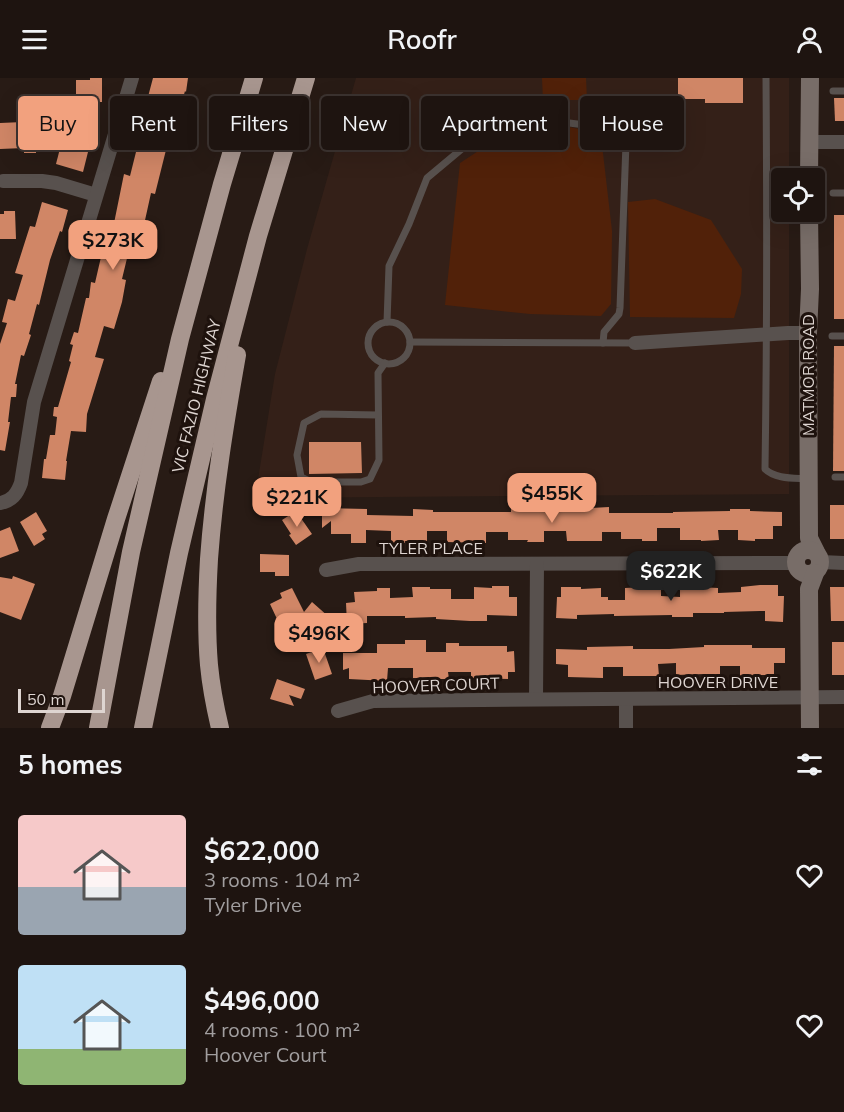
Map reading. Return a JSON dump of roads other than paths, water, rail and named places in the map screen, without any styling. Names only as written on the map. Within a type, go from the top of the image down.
[{"type":"highway","name":"VIC FAZIO HIGHWAY","points":[[98,728],[131,552],[180,339],[222,184],[254,78]]},
{"type":"highway","name":"VIC FAZIO HIGHWAY","points":[[143,728],[181,542],[223,367],[258,236],[306,78]]},
{"type":"highway","points":[[220,728],[208,655],[208,584],[211,538],[215,487],[258,236]]},
{"type":"highway","points":[[50,728],[158,386],[180,339]]},
{"type":"street","points":[[0,503],[11,499],[21,483],[34,402],[132,78]]},
{"type":"street","points":[[809,168],[810,78]]},
{"type":"street","points":[[809,142],[844,142]]},
{"type":"street","points":[[3,181],[56,183],[96,195]]},
{"type":"street","name":"MATMOR ROAD","points":[[809,222],[810,289],[807,333],[810,728]]},
{"type":"street","points":[[635,343],[807,333]]},
{"type":"street","name":"TYLER PLACE","points":[[326,570],[359,564],[844,563]]},
{"type":"street","points":[[536,699],[537,564]]},
{"type":"street","name":"HOOVER DRIVE","points":[[536,699],[844,697]]},
{"type":"street","name":"HOOVER COURT","points":[[338,711],[373,701],[536,699]]},
{"type":"street","points":[[626,699],[626,728]]},
{"type":"lane","points":[[766,78],[765,469],[769,473],[789,478],[808,479]]},
{"type":"lane","points":[[833,91],[844,91]]},
{"type":"lane","points":[[387,322],[389,266],[427,178],[488,128],[520,119],[622,130],[635,127],[626,143],[620,308],[619,314],[604,332],[603,343]]},
{"type":"lane","points":[[833,193],[844,193]]},
{"type":"lane","points":[[387,322],[399,324],[405,329],[410,342],[407,354],[403,358],[398,362],[385,363],[373,356],[368,342],[373,329],[387,322]]},
{"type":"lane","points":[[832,336],[844,336]]},
{"type":"lane","points":[[410,342],[635,343]]},
{"type":"lane","points":[[378,415],[321,414],[304,423],[297,455],[301,477],[311,482],[361,482],[370,479],[379,460],[378,373],[385,363]]},
{"type":"lane","points":[[835,477],[844,477]]}]
